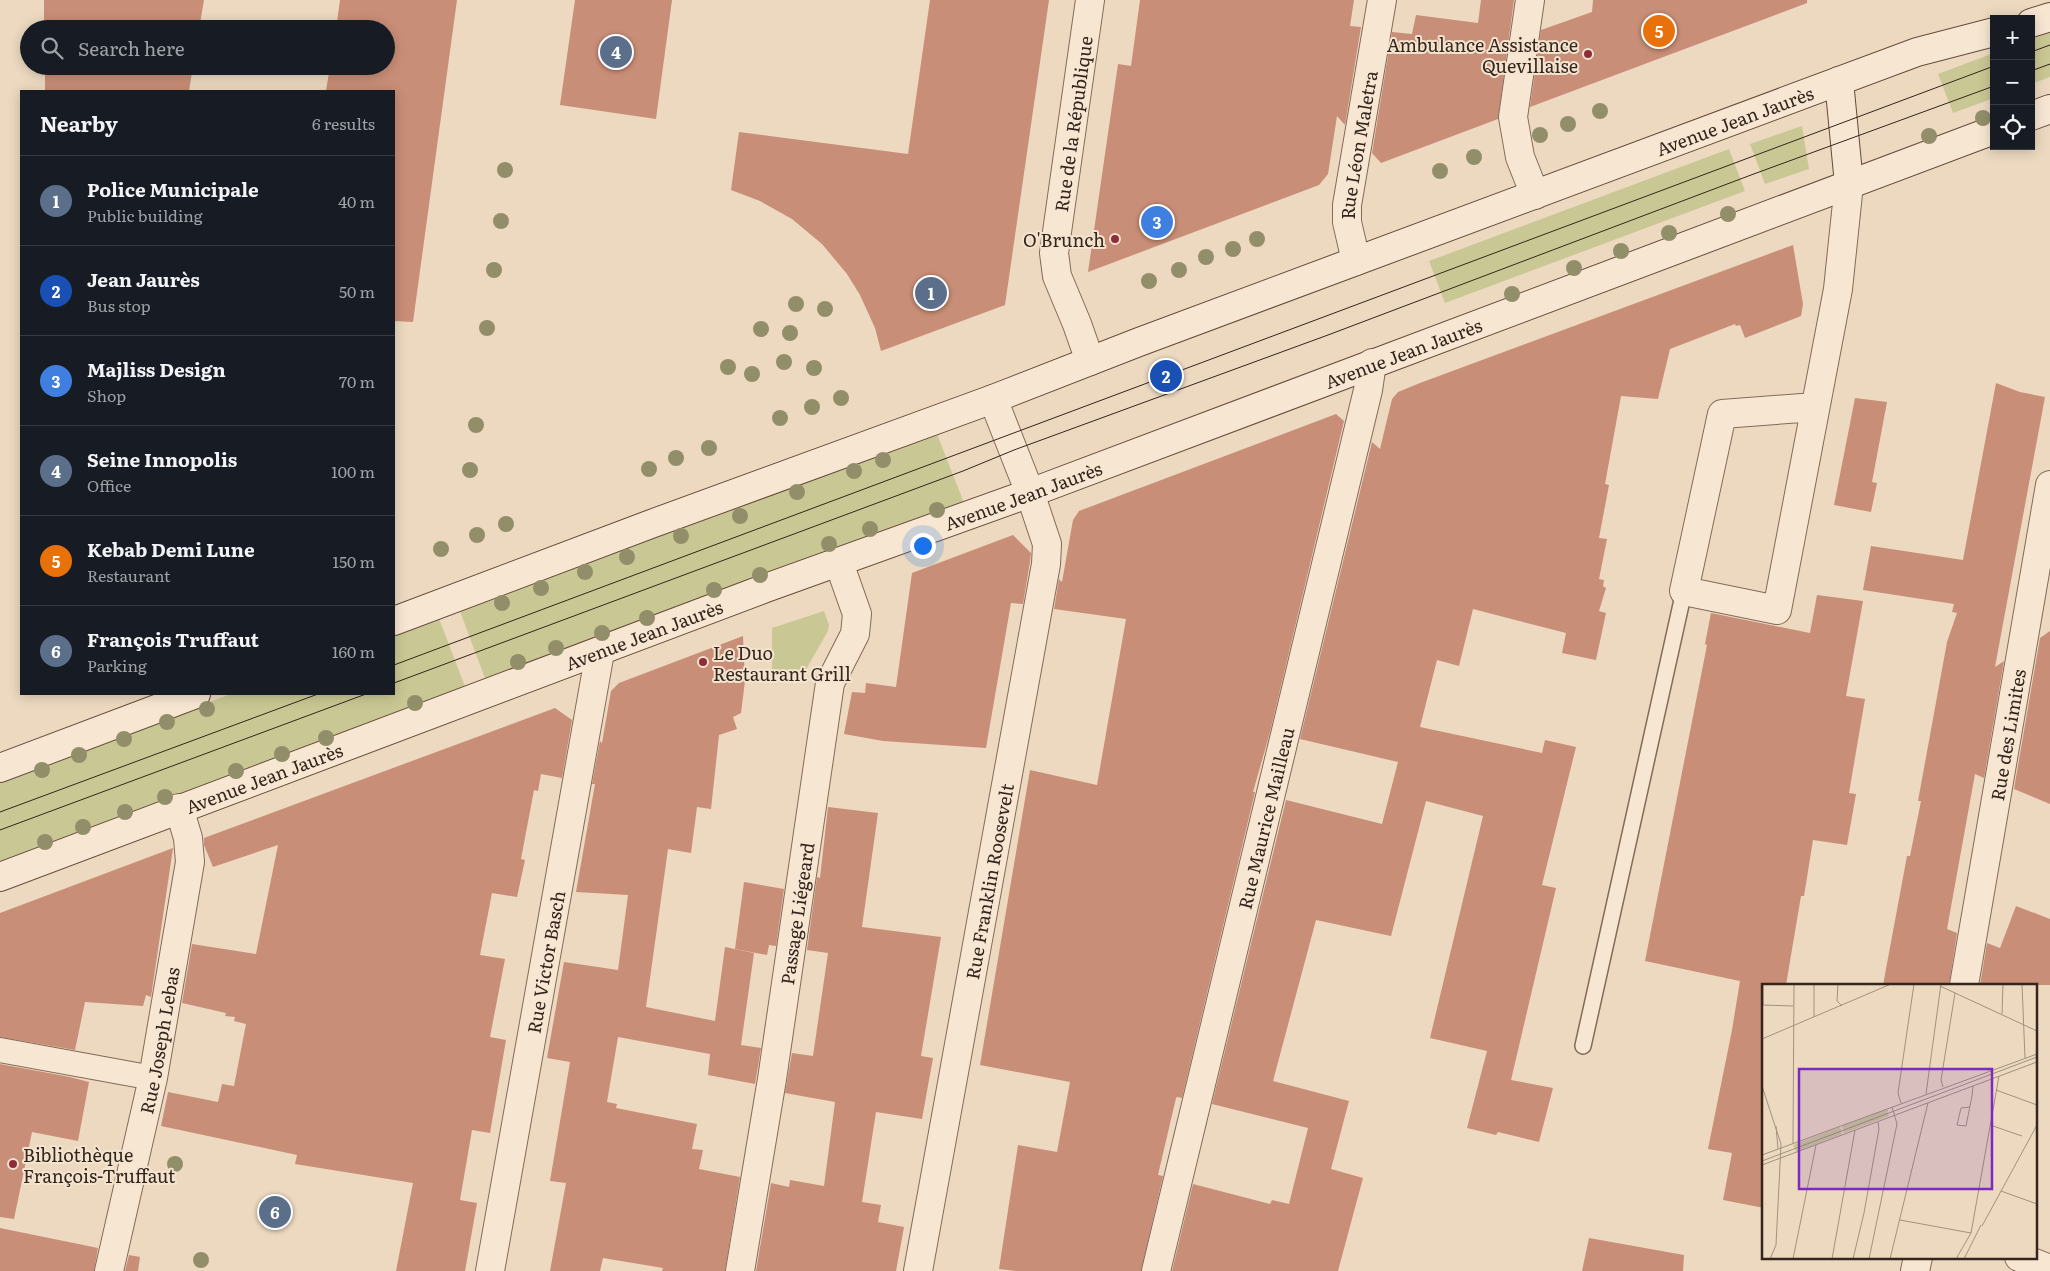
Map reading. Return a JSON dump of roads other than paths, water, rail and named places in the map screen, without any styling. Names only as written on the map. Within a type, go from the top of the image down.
[{"type":"street","name":"Rue de la République","points":[[1090,0],[1054,253],[1056,276],[1077,324],[1090,361]]},
{"type":"street","name":"Rue Léon Maletra","points":[[1356,261],[1346,222],[1347,205],[1382,0]]},
{"type":"street","points":[[1530,0],[1513,117],[1520,158],[1535,195]]},
{"type":"street","points":[[2035,22],[2050,17]]},
{"type":"street","name":"Avenue Jean Jaurès","points":[[395,621],[994,399],[1090,361],[1917,52],[1990,33]]},
{"type":"street","name":"Avenue Jean Jaurès","points":[[1839,81],[1850,184]]},
{"type":"street","points":[[2035,115],[2050,109]]},
{"type":"street","name":"Avenue Jean Jaurès","points":[[0,876],[766,588],[1030,493],[1990,132]]},
{"type":"street","points":[[1815,407],[1722,414],[1684,591],[1777,610],[1838,289],[1850,184]]},
{"type":"street","name":"Rue Maurice Mailleau","points":[[1156,1271],[1368,390],[1372,363]]},
{"type":"street","name":"Rue Franklin Roosevelt","points":[[918,1271],[1043,588],[1047,544],[1030,493],[994,399]]},
{"type":"street","name":"Rue des Limites","points":[[1964,984],[2040,594],[2050,484]]},
{"type":"street","name":"Passage Liégeard","points":[[740,1271],[772,1079],[830,682],[856,634],[857,614],[839,563]]},
{"type":"street","name":"Rue Victor Basch","points":[[490,1271],[600,652]]},
{"type":"street","points":[[0,768],[193,695]]},
{"type":"street","name":"Rue Joseph Lebas","points":[[109,1271],[153,1078],[190,862],[188,838],[179,808]]},
{"type":"street","points":[[0,1050],[153,1078]]},
{"type":"street","points":[[1915,1271],[1918,1258]]},
{"type":"street","points":[[2022,1258],[2050,1269]]},
{"type":"lane","points":[[1583,1046],[1684,591]]},
{"type":"tram line","points":[[2035,51],[2050,45]]},
{"type":"tram line","points":[[2035,70],[2050,64]]},
{"type":"tram line","points":[[395,665],[1990,67]]},
{"type":"tram line","points":[[395,683],[963,471],[1014,450],[1328,335],[1751,175],[1990,87]]},
{"type":"tram line","points":[[0,812],[315,695]]},
{"type":"tram line","points":[[0,830],[363,695]]},
{"type":"place","name":"Kebab Demi Lune","points":[[1659,31]]},
{"type":"place","name":"Seine Innopolis","points":[[616,52]]},
{"type":"place","name":"Ambulance Assistance Quevillaise","points":[[1588,54]]},
{"type":"place","name":"Majliss Design","points":[[1157,222]]},
{"type":"place","name":"O'Brunch","points":[[1115,239]]},
{"type":"place","name":"Police Municipale","points":[[931,293]]},
{"type":"place","name":"Jean Jaurès","points":[[1166,376]]},
{"type":"place","name":"Le Duo Restaurant Grill","points":[[703,662]]},
{"type":"place","name":"Bibliothèque François-Truffaut","points":[[13,1164]]},
{"type":"place","name":"François Truffaut","points":[[275,1212]]}]
